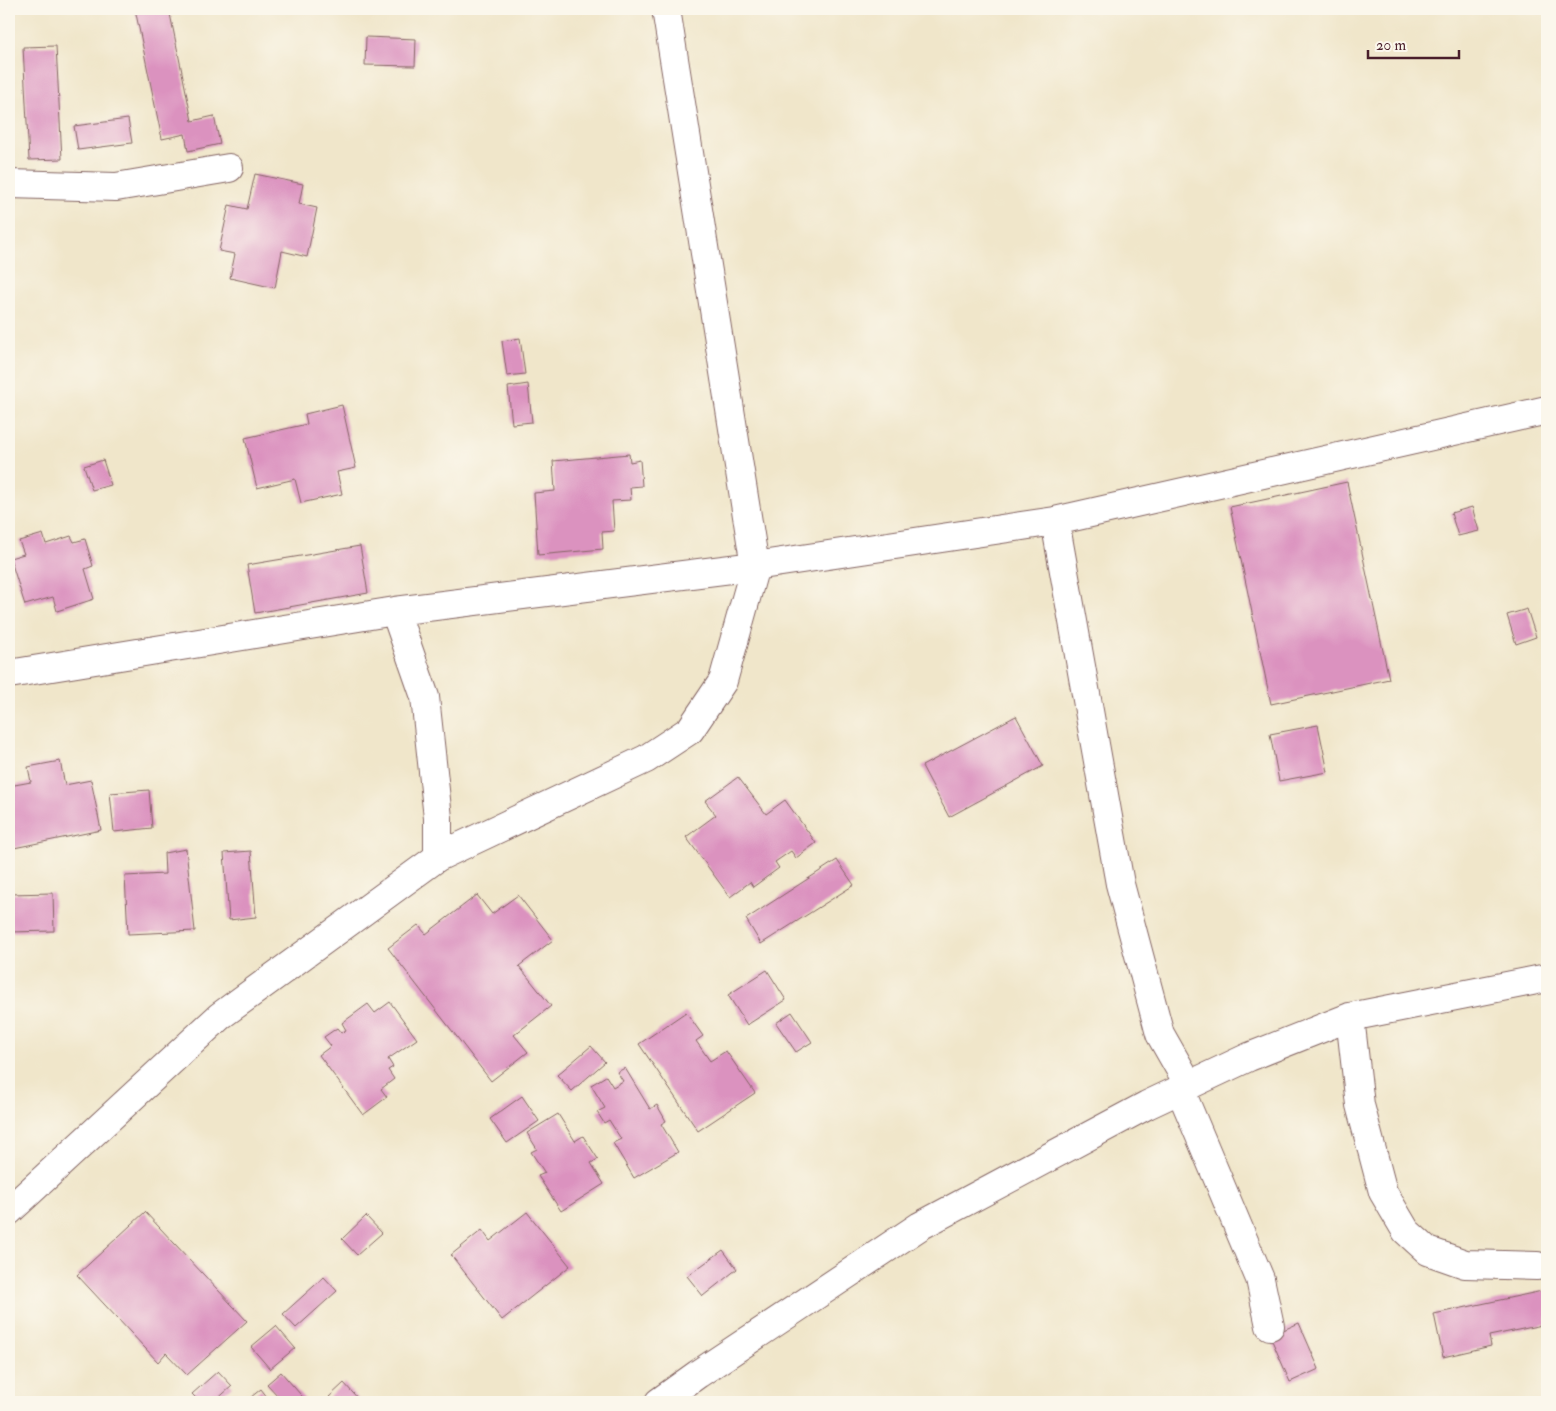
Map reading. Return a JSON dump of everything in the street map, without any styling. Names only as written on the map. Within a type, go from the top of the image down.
[{"type":"street","points":[[9,1211],[220,1016],[438,857],[646,759],[690,730],[724,681],[755,566],[666,9]]},
{"type":"street","points":[[9,184],[116,187],[230,168]]},
{"type":"street","points":[[9,674],[395,611],[755,566],[1055,521],[1547,410]]},
{"type":"street","points":[[1055,521],[1120,884],[1160,1034],[1184,1087],[1260,1279],[1270,1326]]},
{"type":"street","points":[[395,611],[425,697],[438,818],[438,857]]},
{"type":"street","points":[[659,1402],[920,1226],[1184,1087],[1249,1057],[1350,1017],[1547,978]]},
{"type":"street","points":[[1350,1017],[1362,1114],[1383,1192],[1406,1231],[1428,1251],[1465,1264],[1537,1266]]},
{"type":"building","points":[[135,9],[169,9],[192,121],[214,116],[220,144],[188,151],[185,134],[162,139]]},
{"type":"building","points":[[366,37],[416,39],[415,66],[365,65]]},
{"type":"building","points":[[56,46],[62,159],[29,160],[23,47]]},
{"type":"building","points":[[128,119],[132,143],[78,150],[74,126]]},
{"type":"building","points":[[255,174],[303,184],[299,204],[317,208],[307,257],[282,251],[275,288],[230,278],[235,254],[219,251],[229,205],[247,209]]},
{"type":"building","points":[[520,338],[525,374],[507,376],[502,341]]},
{"type":"building","points":[[528,384],[532,422],[512,424],[508,387]]},
{"type":"building","points":[[342,405],[356,468],[337,472],[342,494],[301,503],[295,479],[257,488],[245,438],[307,424],[305,414]]},
{"type":"building","points":[[629,454],[630,462],[640,460],[642,486],[630,487],[631,500],[612,501],[614,531],[602,532],[603,549],[538,555],[534,493],[555,491],[553,461]]},
{"type":"building","points":[[103,460],[111,485],[92,490],[84,466]]},
{"type":"building","points":[[1347,482],[1389,679],[1271,704],[1230,507]]},
{"type":"building","points":[[1472,507],[1479,531],[1458,536],[1451,513]]},
{"type":"building","points":[[43,534],[46,544],[71,536],[74,542],[85,539],[93,566],[85,569],[94,599],[57,611],[53,597],[25,605],[10,558],[24,554],[19,541]]},
{"type":"building","points":[[360,546],[368,593],[255,613],[247,565]]},
{"type":"building","points":[[1527,609],[1536,637],[1516,644],[1507,615]]},
{"type":"building","points":[[1016,716],[1043,766],[949,817],[922,766]]},
{"type":"building","points":[[1318,725],[1328,772],[1279,781],[1270,734]]},
{"type":"building","points":[[60,761],[65,785],[91,780],[101,830],[14,848],[9,819],[9,786],[31,782],[28,767]]},
{"type":"building","points":[[738,777],[766,814],[785,800],[816,843],[796,858],[791,851],[775,862],[779,868],[753,887],[750,882],[730,897],[686,837],[716,815],[705,801]]},
{"type":"building","points":[[149,790],[152,828],[114,832],[110,793]]},
{"type":"building","points":[[186,849],[195,931],[128,934],[125,876],[165,874],[164,853]]},
{"type":"building","points":[[251,851],[256,917],[229,920],[224,853]]},
{"type":"building","points":[[837,860],[854,885],[761,944],[746,919]]},
{"type":"building","points":[[53,893],[54,931],[9,932],[9,894]]},
{"type":"building","points":[[477,895],[492,914],[518,895],[553,940],[519,966],[551,1006],[514,1035],[528,1052],[491,1081],[388,948],[418,925],[426,934]]},
{"type":"building","points":[[767,970],[786,1000],[747,1025],[728,995]]},
{"type":"building","points":[[390,1002],[417,1039],[388,1059],[393,1067],[388,1070],[394,1079],[381,1089],[387,1097],[363,1115],[319,1055],[331,1046],[324,1037],[337,1028],[341,1033],[346,1030],[342,1023],[368,1004],[375,1013]]},
{"type":"building","points":[[686,1012],[703,1036],[696,1041],[710,1061],[726,1051],[755,1093],[698,1131],[639,1044]]},
{"type":"building","points":[[792,1012],[812,1042],[796,1052],[776,1023]]},
{"type":"building","points":[[591,1046],[605,1062],[572,1091],[557,1075]]},
{"type":"building","points":[[625,1068],[650,1109],[657,1105],[666,1121],[661,1124],[678,1152],[634,1178],[613,1143],[621,1139],[609,1120],[604,1123],[597,1112],[605,1108],[591,1085],[606,1076],[613,1087],[623,1081],[617,1072]]},
{"type":"building","points":[[522,1096],[539,1121],[507,1143],[490,1119]]},
{"type":"building","points":[[558,1114],[575,1141],[583,1136],[598,1159],[591,1163],[604,1184],[561,1211],[538,1176],[545,1173],[531,1152],[537,1149],[527,1133]]},
{"type":"building","points":[[145,1212],[247,1321],[187,1375],[166,1353],[158,1362],[77,1275]]},
{"type":"building","points":[[527,1212],[570,1266],[502,1320],[451,1255],[482,1230],[490,1241]]},
{"type":"building","points":[[366,1216],[382,1233],[357,1255],[342,1239]]},
{"type":"building","points":[[723,1250],[737,1269],[703,1296],[687,1276]]},
{"type":"building","points":[[324,1277],[337,1291],[296,1328],[283,1314]]},
{"type":"building","points":[[1547,1290],[1547,1324],[1489,1336],[1491,1346],[1443,1357],[1434,1314]]},
{"type":"building","points":[[1299,1323],[1319,1369],[1290,1382],[1270,1336]]},
{"type":"building","points":[[276,1326],[295,1348],[270,1369],[251,1347]]},
{"type":"building","points":[[218,1371],[232,1386],[214,1402],[200,1402],[192,1394]]},
{"type":"building","points":[[281,1372],[307,1402],[271,1402],[278,1396],[267,1384]]},
{"type":"building","points":[[344,1383],[361,1402],[334,1402],[329,1397]]},
{"type":"building","points":[[261,1389],[271,1402],[245,1402]]}]
